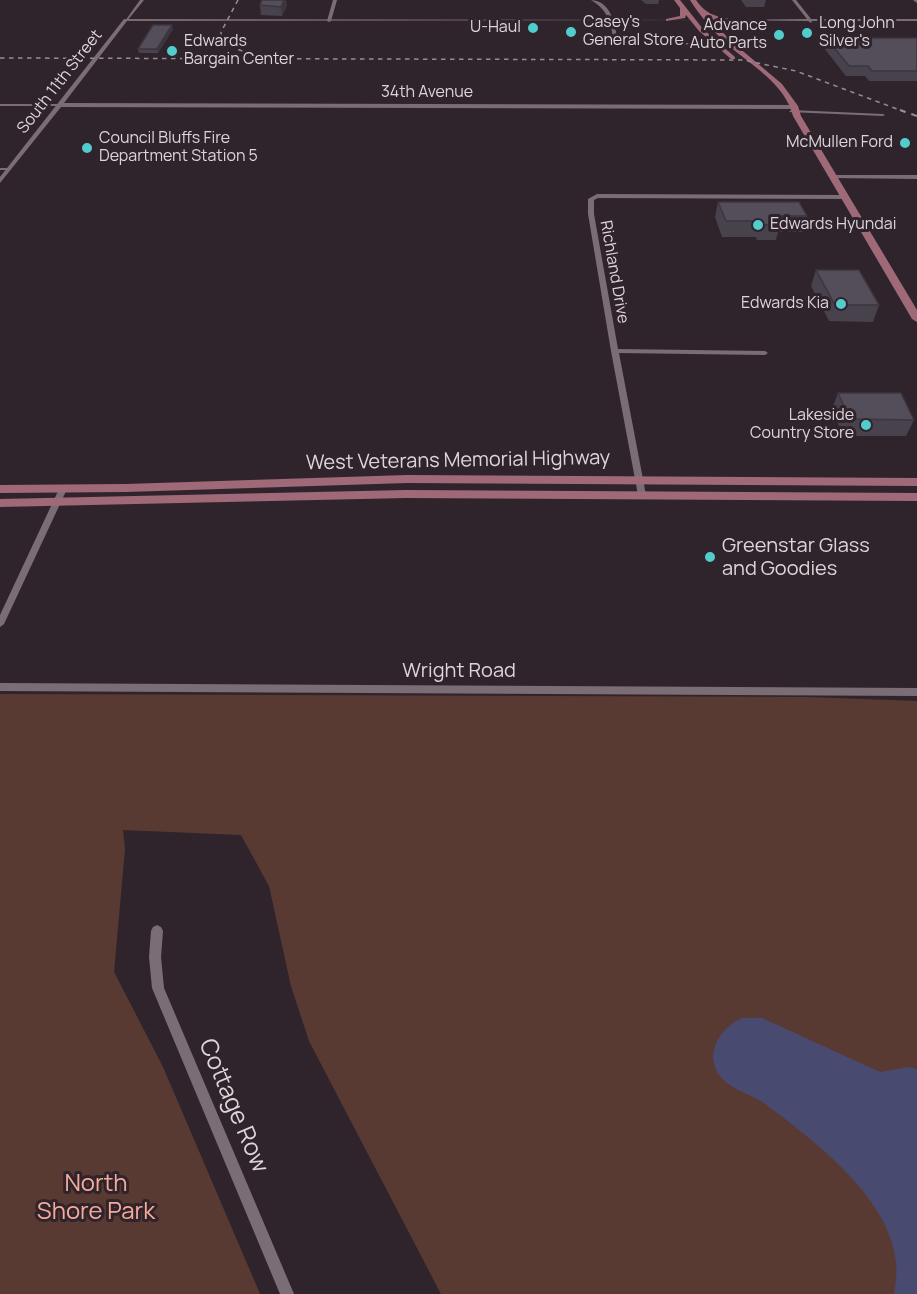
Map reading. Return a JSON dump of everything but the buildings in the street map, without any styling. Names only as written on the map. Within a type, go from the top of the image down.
[{"type":"main road","points":[[677,0],[693,21],[740,64]]},
{"type":"main road","points":[[693,0],[709,21],[788,96],[793,110],[917,319]]},
{"type":"main road","points":[[668,20],[683,17],[683,9]]},
{"type":"main road","points":[[701,11],[711,18],[728,20]]},
{"type":"main road","points":[[775,95],[793,110]]},
{"type":"main road","name":"West Veterans Memorial Highway","points":[[0,489],[407,479],[917,482]]},
{"type":"main road","name":"West Veterans Memorial Highway","points":[[0,503],[406,494],[917,497]]},
{"type":"street","name":"South 11th Street","points":[[0,181],[142,0]]},
{"type":"street","points":[[329,21],[335,0]]},
{"type":"street","points":[[593,0],[606,6],[615,38],[625,43],[717,44]]},
{"type":"street","points":[[794,0],[811,21]]},
{"type":"street","points":[[126,20],[917,21]]},
{"type":"street","points":[[612,21],[693,21]]},
{"type":"street","points":[[709,21],[811,21]]},
{"type":"street","points":[[0,105],[60,105]]},
{"type":"street","name":"34th Avenue","points":[[60,105],[793,110]]},
{"type":"street","points":[[793,110],[883,115]]},
{"type":"street","points":[[0,169],[9,169]]},
{"type":"street","points":[[834,177],[917,177]]},
{"type":"street","name":"Richland Drive","points":[[642,495],[614,351],[591,214],[590,203],[593,197],[846,197]]},
{"type":"street","points":[[614,351],[765,352]]},
{"type":"street","points":[[0,624],[63,489]]},
{"type":"street","name":"Wright Road","points":[[0,687],[917,692]]},
{"type":"street","name":"Cottage Row","points":[[157,931],[155,957],[158,988],[287,1294]]},
{"type":"green space","name":"North Shore Park","points":[[0,694],[807,697],[917,701],[917,1294],[441,1294],[309,1041],[291,986],[269,886],[241,835],[123,830],[125,849],[114,972],[163,1067],[260,1294],[0,1294]]},
{"type":"water","points":[[742,1018],[762,1018],[880,1072],[909,1067],[917,1069],[917,1294],[894,1294],[896,1262],[891,1238],[880,1215],[846,1172],[804,1134],[764,1103],[736,1089],[721,1077],[713,1060],[716,1043],[726,1028]]},
{"type":"railway","points":[[238,0],[221,32],[221,37],[231,47],[251,54]]},
{"type":"railway","points":[[0,58],[743,60],[796,71],[905,112]]},
{"type":"railway","points":[[900,110],[917,116]]},
{"type":"place","name":"U-Haul","points":[[533,28]]},
{"type":"place","name":"Casey's General Store","points":[[571,32]]},
{"type":"place","name":"Long John Silver's","points":[[807,33]]},
{"type":"place","name":"Advance Auto Parts","points":[[779,35]]},
{"type":"place","name":"Edwards Bargain Center","points":[[172,51]]},
{"type":"place","name":"McMullen Ford","points":[[905,143]]},
{"type":"place","name":"Council Bluffs Fire Department Station 5","points":[[87,148]]},
{"type":"place","name":"Edwards Hyundai","points":[[758,225]]},
{"type":"place","name":"Edwards Kia","points":[[841,304]]},
{"type":"place","name":"Lakeside Country Store","points":[[866,425]]},
{"type":"place","name":"Greenstar Glass and Goodies","points":[[710,557]]}]
